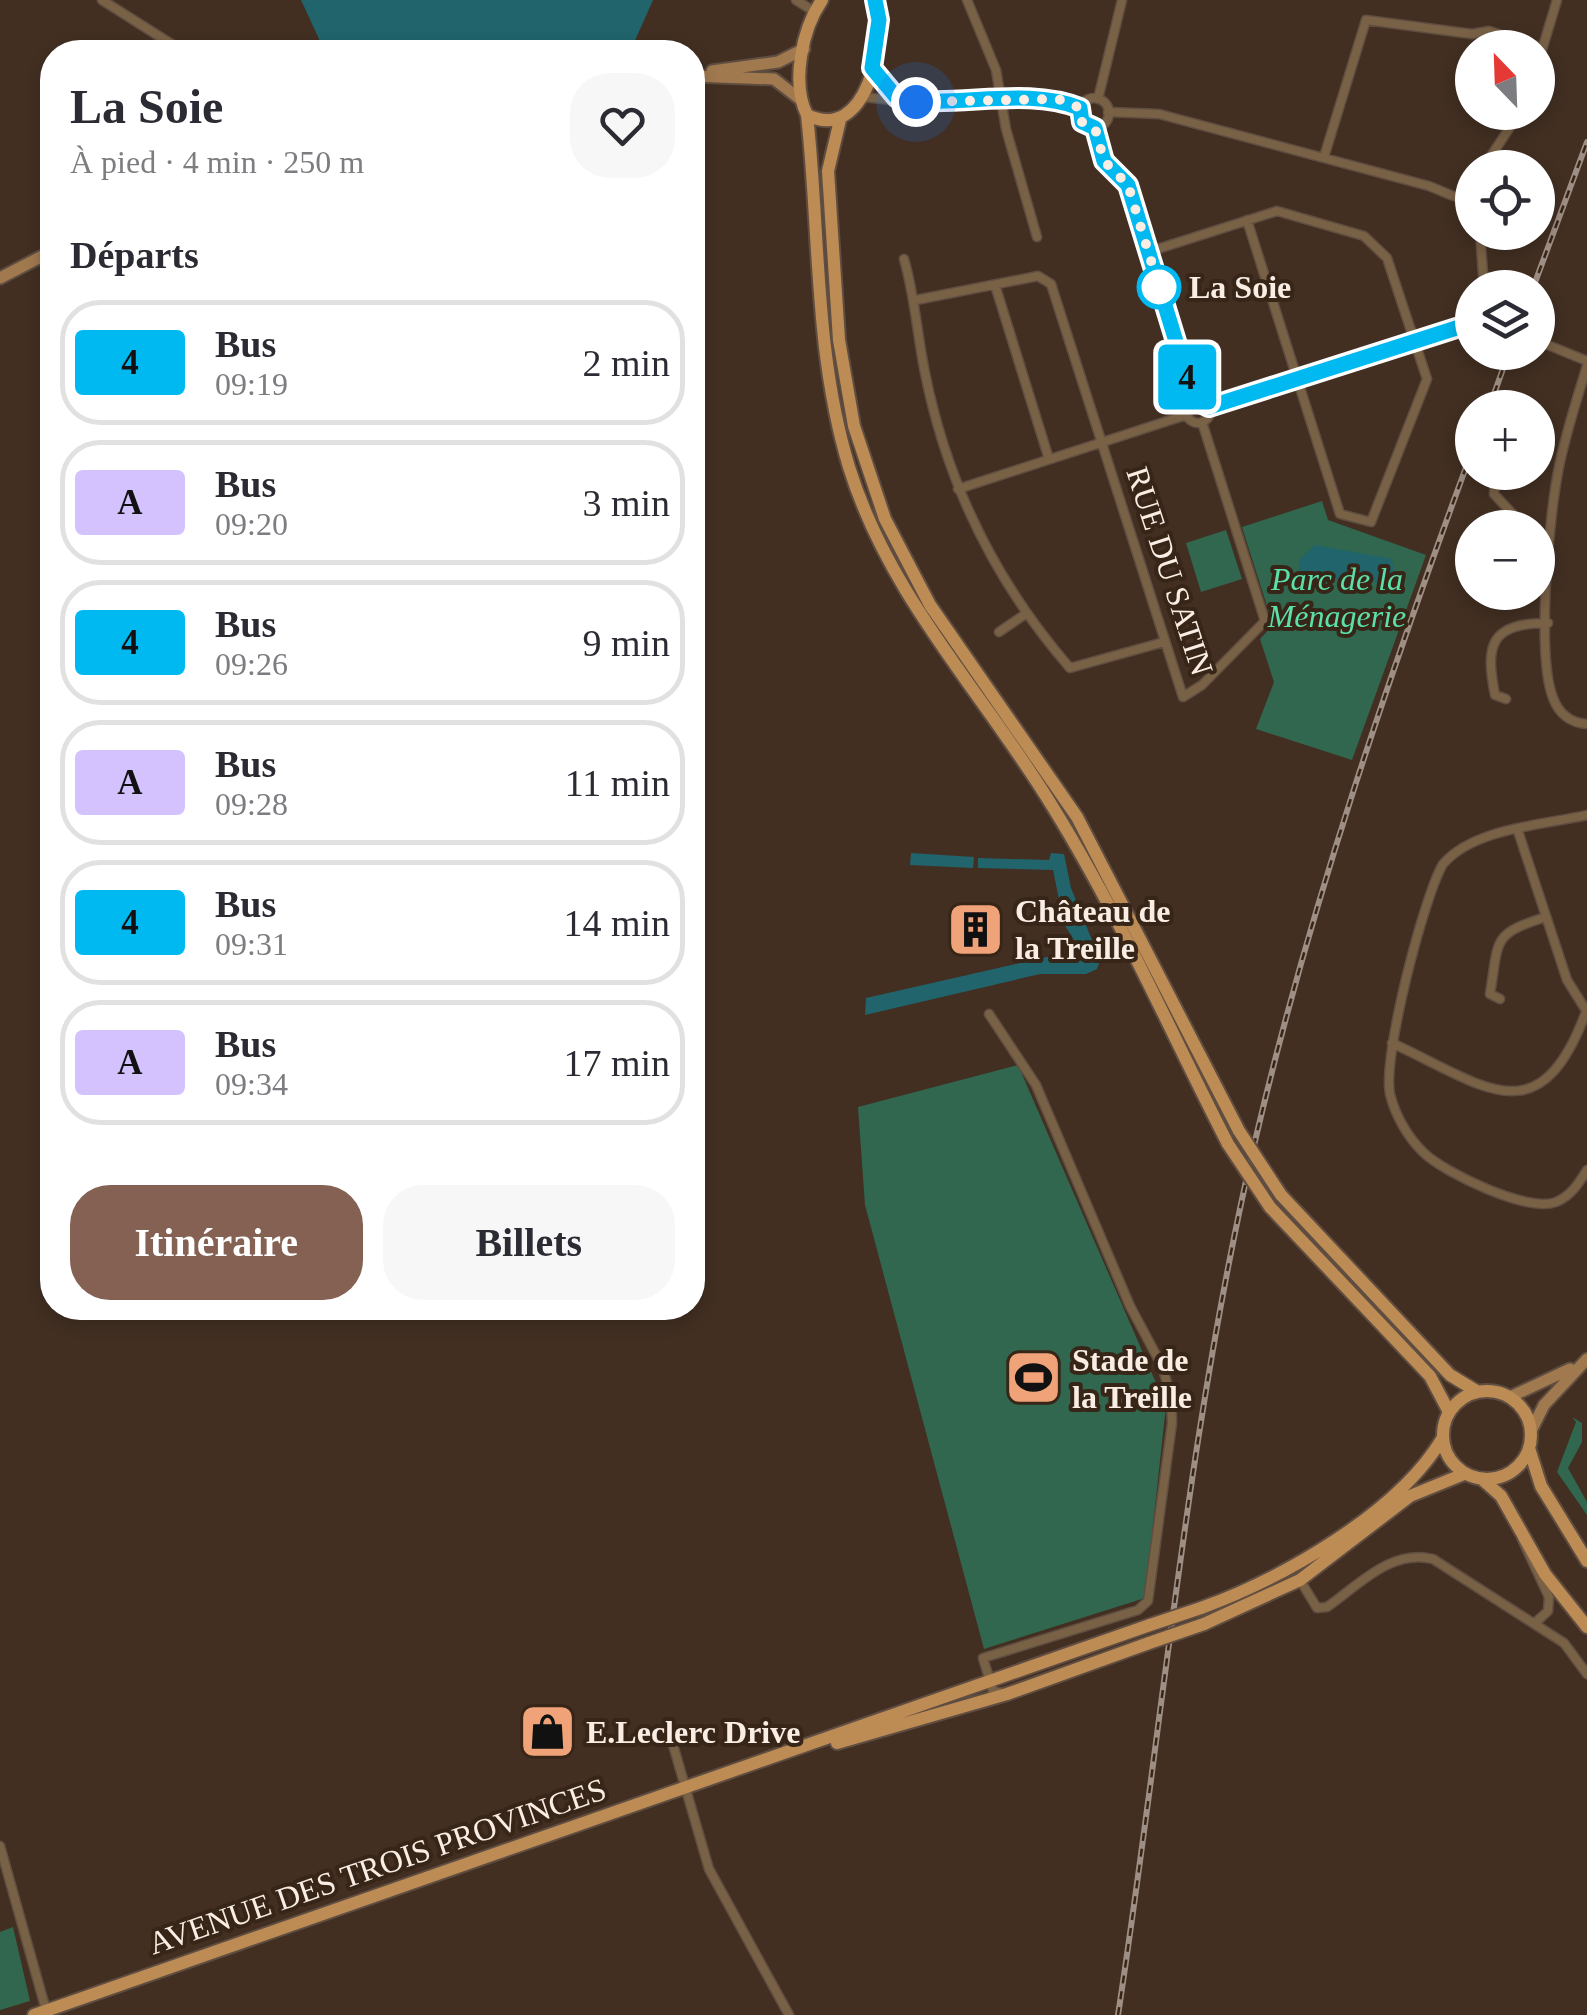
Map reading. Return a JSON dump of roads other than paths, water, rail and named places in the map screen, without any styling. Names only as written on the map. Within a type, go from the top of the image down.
[{"type":"main road","points":[[876,0],[879,20],[872,68],[863,97],[840,120],[828,170],[838,340],[854,426],[885,519],[930,605],[1076,817],[1239,1131],[1281,1195],[1450,1374],[1478,1392],[1510,1397],[1534,1389],[1587,1359]]},
{"type":"main road","points":[[819,6],[804,49],[800,100],[806,115],[826,362],[840,436],[870,524],[922,622],[1056,812],[1228,1144],[1270,1207],[1430,1376],[1448,1412]]},
{"type":"main road","points":[[705,73],[778,62],[804,49]]},
{"type":"main road","points":[[705,76],[774,79],[800,100]]},
{"type":"main road","points":[[806,115],[821,121],[840,120]]},
{"type":"main road","points":[[0,278],[40,257]]},
{"type":"main road","points":[[1587,1359],[1544,1405],[1531,1431],[1529,1448],[1541,1486],[1587,1560]]},
{"type":"main road","points":[[1464,1474],[1442,1440],[1448,1412],[1461,1399],[1478,1392]]},
{"type":"main road","points":[[1510,1397],[1531,1431]]},
{"type":"main road","name":"AVENUE DES TROIS PROVINCES","points":[[40,2013],[1200,1608],[1276,1577],[1318,1551],[1411,1480],[1442,1440]]},
{"type":"main road","points":[[1482,1479],[1511,1472],[1529,1448]]},
{"type":"main road","points":[[1300,1580],[1410,1496],[1464,1474],[1482,1479],[1501,1496],[1545,1574],[1587,1626]]},
{"type":"main road","name":"AVENUE DES TROIS PROVINCES","points":[[738,1770],[1007,1694],[1204,1624],[1300,1580]]},
{"type":"street","points":[[102,0],[165,40]]},
{"type":"street","points":[[796,0],[819,6]]},
{"type":"street","points":[[967,0],[984,34],[1037,237]]},
{"type":"street","points":[[1098,99],[1122,0]]},
{"type":"street","points":[[1548,30],[1557,0]]},
{"type":"street","points":[[1324,158],[1366,20],[1455,32]]},
{"type":"street","points":[[872,68],[897,98]]},
{"type":"street","points":[[863,97],[940,104],[1058,99],[1080,108]]},
{"type":"street","points":[[1080,108],[1089,99],[1098,99]]},
{"type":"street","points":[[1098,99],[1108,112]]},
{"type":"street","points":[[1080,108],[1082,122],[1095,128],[1104,161],[1128,185],[1194,400],[1209,407],[1455,328]]},
{"type":"street","points":[[1108,112],[1159,114],[1455,197]]},
{"type":"street","points":[[1095,128],[1106,121],[1108,112]]},
{"type":"street","points":[[1148,252],[1247,220],[1276,211],[1364,236],[1387,258],[1427,380],[1371,522],[1340,514],[1247,220]]},
{"type":"street","points":[[904,259],[916,300],[924,370],[958,489],[983,544],[1027,613],[1070,668],[1164,642]]},
{"type":"street","name":"RUE DU SATIN","points":[[916,300],[1038,276],[1051,284],[1183,698],[1202,685],[1265,621],[1202,422]]},
{"type":"street","points":[[995,285],[1050,460]]},
{"type":"street","points":[[1553,510],[1559,466],[1587,363],[1555,349]]},
{"type":"street","points":[[1194,400],[1186,408],[1191,422],[1202,422],[1209,407]]},
{"type":"street","points":[[958,489],[1186,415]]},
{"type":"street","points":[[1494,490],[1509,510]]},
{"type":"street","points":[[1548,610],[1548,681],[1554,702],[1563,715],[1586,725]]},
{"type":"street","points":[[999,632],[1027,613]]},
{"type":"street","points":[[1506,698],[1495,695],[1488,662],[1493,641],[1510,627],[1548,624]]},
{"type":"street","points":[[1587,815],[1468,845],[1443,864],[1392,1044],[1390,1095],[1412,1140],[1438,1165],[1533,1204],[1553,1204],[1566,1198],[1587,1170]]},
{"type":"street","points":[[1392,1044],[1500,1091],[1522,1093],[1540,1086],[1556,1071],[1586,1012],[1567,980],[1518,831]]},
{"type":"street","points":[[1500,1000],[1490,994],[1500,939],[1509,928],[1546,917]]},
{"type":"street","points":[[989,1014],[1036,1085],[1130,1306],[1162,1366],[1171,1396],[1172,1423],[1148,1601],[1138,1610],[984,1658],[993,1691],[1007,1694]]},
{"type":"street","points":[[1520,1530],[1524,1550],[1550,1596],[1548,1611],[1536,1622]]},
{"type":"street","points":[[1300,1580],[1310,1600],[1318,1608],[1327,1607],[1397,1557],[1412,1554],[1433,1559],[1536,1622],[1564,1643],[1587,1674]]},
{"type":"street","points":[[668,1731],[710,1869],[790,2015]]},
{"type":"street","points":[[0,1846],[40,2013]]},
{"type":"water","points":[[301,0],[653,0],[635,40],[319,40]]},
{"type":"water","points":[[1315,545],[1392,559],[1394,575],[1389,582],[1299,578],[1299,560]]},
{"type":"water","points":[[911,853],[974,857],[973,868],[910,865]]},
{"type":"water","points":[[1051,853],[1064,854],[1071,888],[1100,960],[1097,969],[1086,974],[1040,974],[865,1015],[866,998],[1060,954],[1078,958],[1077,945],[1064,924],[1053,870],[978,868],[978,858],[1049,860]]},
{"type":"railway","points":[[1540,270],[1587,142]]},
{"type":"railway","points":[[1495,390],[1503,370]]},
{"type":"railway","points":[[1118,2015],[1194,1464],[1232,1245],[1256,1137],[1327,876],[1458,490]]},
{"type":"place","name":"La Soie","points":[[1159,287]]},
{"type":"place","name":"Château de la Treille","points":[[976,929]]},
{"type":"place","name":"Stade de la Treille","points":[[1033,1378]]},
{"type":"place","name":"E.Leclerc Drive","points":[[547,1732]]},
{"type":"park label","name":"Parc de la Ménagerie","points":[[1337,598]]}]
